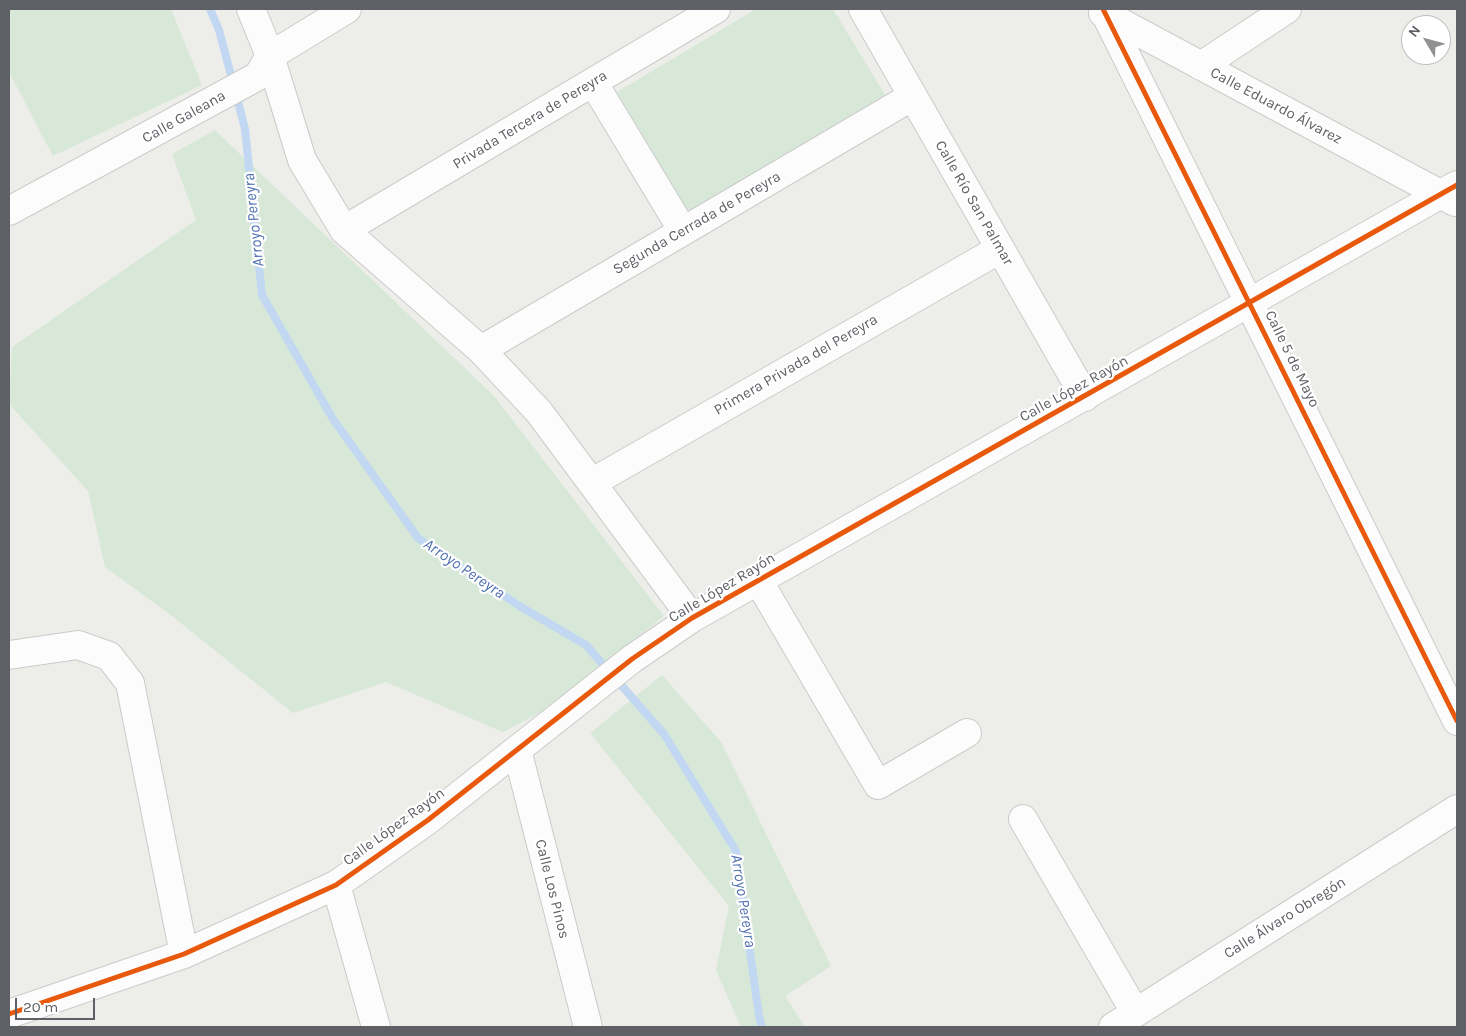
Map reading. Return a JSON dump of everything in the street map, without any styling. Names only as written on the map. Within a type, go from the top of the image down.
[{"type":"street","points":[[251,9],[264,66],[302,160],[344,230],[480,350],[539,412],[593,482],[692,618]]},
{"type":"street","name":"Calle Galeana","points":[[9,211],[195,112],[347,9]]},
{"type":"street","name":"Privada Tercera de Pereyra","points":[[344,230],[716,9]]},
{"type":"street","name":"Calle Río San Palmar","points":[[863,9],[1085,397]]},
{"type":"street","points":[[1201,66],[1287,9]]},
{"type":"street","name":"Calle Eduardo Álvarez","points":[[1102,11],[1201,66],[1452,195]]},
{"type":"street","name":"Calle 5 de Mayo","points":[[1102,11],[1457,721]]},
{"type":"street","points":[[593,82],[683,232]]},
{"type":"street","name":"Segunda Cerrada de Pereyra","points":[[480,350],[913,96]]},
{"type":"street","name":"Calle López Rayón","points":[[9,1014],[184,954],[336,885],[428,820],[632,659],[692,618],[1250,304],[1452,195]]},
{"type":"street","name":"Primera Privada del Pereyra","points":[[593,482],[1000,249]]},
{"type":"street","points":[[758,580],[878,785],[967,734]]},
{"type":"street","points":[[9,655],[78,645],[109,656],[130,683],[184,954]]},
{"type":"street","name":"Calle Los Pinos","points":[[517,750],[588,1027]]},
{"type":"street","name":"Calle Álvaro Obregón","points":[[1113,1027],[1457,809]]},
{"type":"street","points":[[1023,819],[1135,1012]]},
{"type":"street","points":[[336,885],[376,1027]]},
{"type":"green space","points":[[9,9],[171,9],[202,85],[53,156],[9,72]]},
{"type":"green space","points":[[756,9],[833,9],[885,95],[688,212],[617,92]]},
{"type":"green space","points":[[215,130],[494,396],[664,616],[543,711],[503,732],[386,682],[293,713],[172,616],[105,567],[88,491],[9,404],[12,347],[196,220],[172,154]]},
{"type":"green space","points":[[662,675],[721,742],[831,966],[785,996],[805,1027],[741,1027],[716,970],[729,906],[590,733]]},
{"type":"waterway","name":"Arroyo Pereyra","points":[[210,9],[219,30],[233,83]]},
{"type":"waterway","name":"Arroyo Pereyra","points":[[236,94],[245,129],[262,295],[333,419],[418,538],[521,607],[586,645],[664,734],[736,851],[762,1027]]},
{"type":"cycle path","points":[[1103,9],[1457,721]]},
{"type":"cycle path","points":[[9,1014],[184,954],[336,885],[428,820],[632,659],[692,618],[1457,185]]}]
